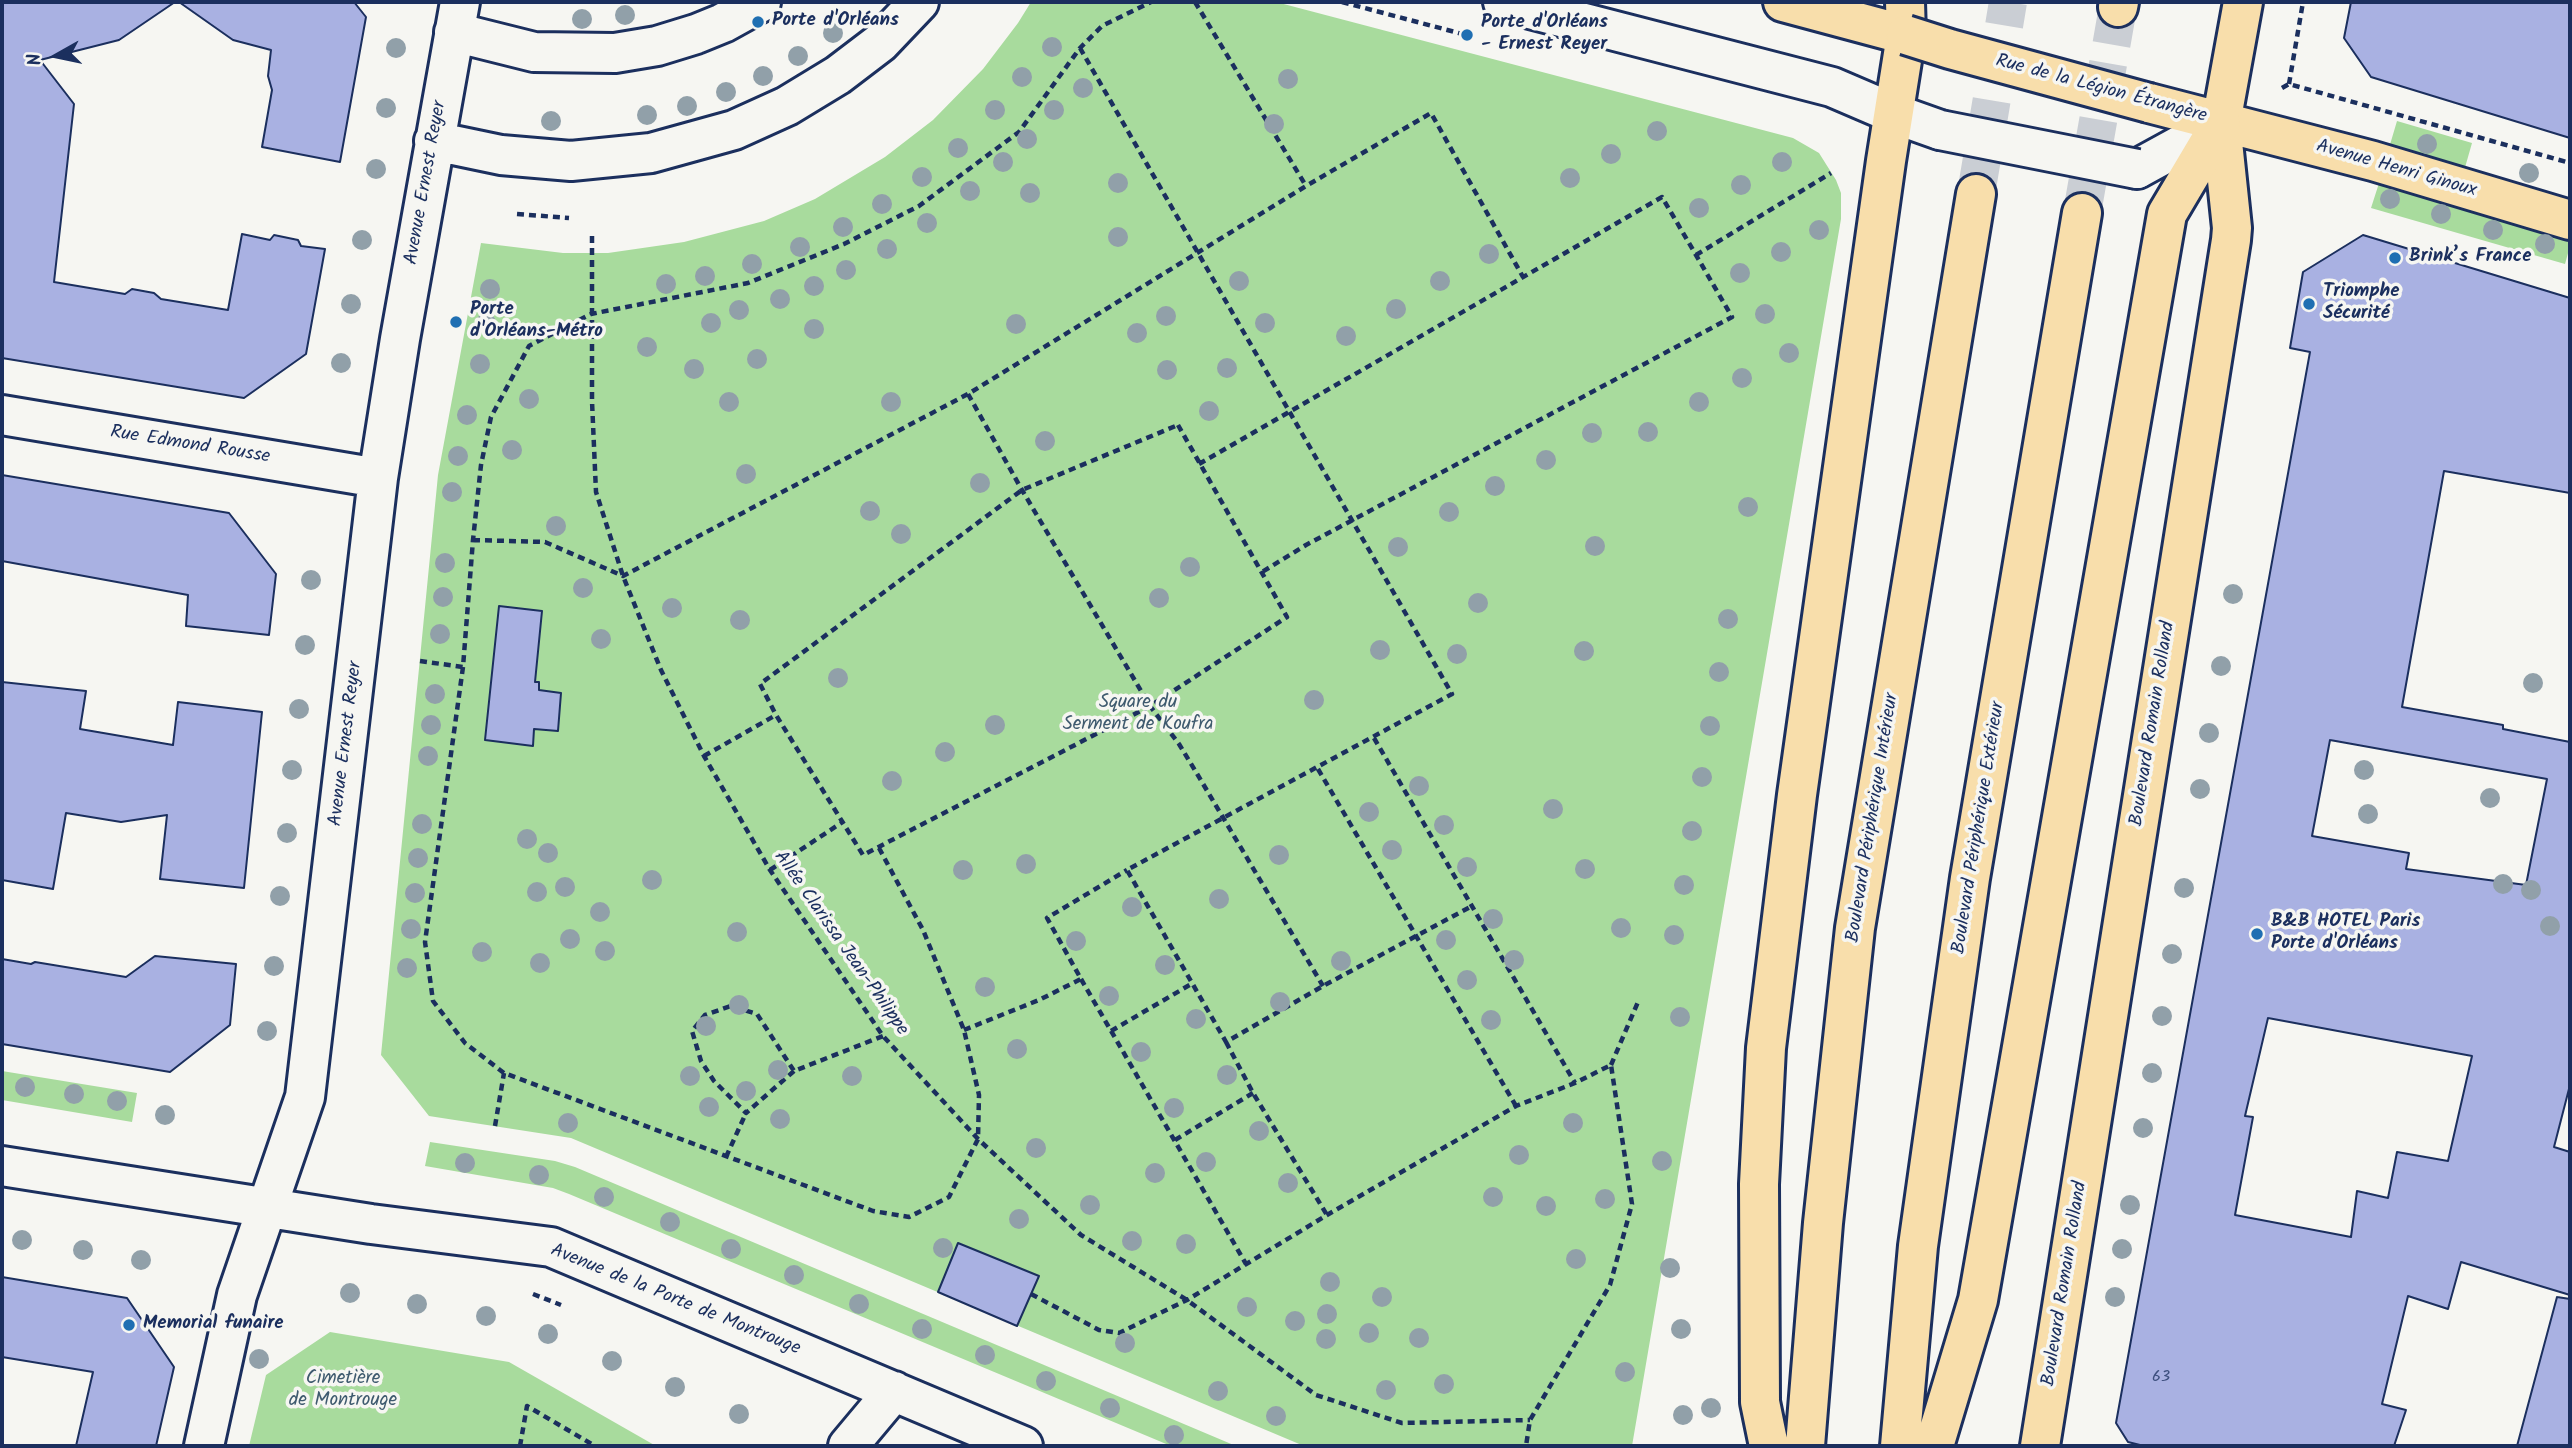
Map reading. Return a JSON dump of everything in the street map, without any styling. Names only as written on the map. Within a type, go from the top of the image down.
[{"type":"main road","name":"Rue de la Légion Étrangère","points":[[1783,2],[1906,18],[1950,49],[2221,123]]},
{"type":"main road","name":"Boulevard Romain Rolland","points":[[2040,1446],[2232,228],[2221,123],[2243,2]]},
{"type":"main road","points":[[1769,1446],[1760,1402],[1759,1184],[1766,1048],[1797,795],[1886,160],[1895,114],[1906,18]]},
{"type":"main road","points":[[1934,1446],[1978,1300],[2167,214],[2221,123]]},
{"type":"main road","name":"Avenue Henri Ginoux","points":[[2221,123],[2374,161],[2570,220]]},
{"type":"main road","name":"Boulevard Périphérique Intérieur","points":[[1805,1446],[1823,1223],[1855,928],[1976,194]]},
{"type":"main road","name":"Boulevard Périphérique Extérieur","points":[[1900,1446],[1918,1246],[1970,878],[2082,213]]},
{"type":"street","points":[[457,17],[534,52],[615,53],[657,46],[696,34],[761,2]]},
{"type":"street","name":"Rue de la Légion Étrangère","points":[[1503,2],[1832,87],[1940,130],[2137,169],[2221,123]]},
{"type":"street","points":[[434,141],[500,155],[571,161],[651,153],[734,130],[787,106],[838,75],[880,43],[917,4]]},
{"type":"street","name":"Avenue Ernest Reyer","points":[[204,1446],[237,1295],[305,1097],[378,478],[457,17]]},
{"type":"street","name":"Rue Edmond Rousse","points":[[2,415],[378,478]]},
{"type":"street","name":"Avenue de la Porte de Montrouge","points":[[2,1166],[371,1224],[551,1247],[1023,1446]]},
{"type":"street","points":[[848,1446],[894,1391]]},
{"type":"path","points":[[879,848],[923,930],[964,1030],[979,1095],[978,1139],[949,1197],[909,1217],[873,1211],[504,1073],[465,1043],[433,1001],[425,942],[463,667],[472,540],[481,465],[491,417],[529,346],[591,314],[748,283],[844,244],[919,206],[1019,132],[1080,48],[1102,26],[1152,2]]},
{"type":"path","points":[[1195,2],[1306,186]]},
{"type":"path","points":[[2293,141],[2289,84],[2303,2]]},
{"type":"path","points":[[1080,48],[1452,694],[1318,769],[1222,817],[1047,918],[1246,1264]]},
{"type":"path","points":[[2289,84],[2570,163]]},
{"type":"path","points":[[472,540],[545,542],[623,576],[968,394],[1197,252],[1431,113],[1523,277]]},
{"type":"path","points":[[1696,255],[1831,173]]},
{"type":"path","points":[[1199,464],[1662,197],[1732,317],[1351,521],[1262,572]]},
{"type":"path","points":[[517,214],[569,218]]},
{"type":"path","name":"Allée Clarissa Jean-Philippe","points":[[592,236],[591,314],[596,492],[623,576],[661,670],[704,756],[770,870],[883,1036],[978,1139],[1081,1235],[1187,1300],[1316,1395],[1402,1423],[1530,1420]]},
{"type":"path","points":[[968,394],[1022,491],[1150,706],[1179,744],[1322,986]]},
{"type":"path","points":[[1178,425],[1199,464],[1287,617],[1150,706],[863,855],[841,824],[760,684],[1022,491],[1178,425]]},
{"type":"path","points":[[420,661],[463,667]]},
{"type":"path","points":[[704,756],[776,715]]},
{"type":"path","points":[[1374,738],[1575,1083]]},
{"type":"path","points":[[1318,769],[1516,1106]]},
{"type":"path","points":[[770,870],[841,824]]},
{"type":"path","points":[[1127,870],[1253,1093],[1327,1215]]},
{"type":"path","points":[[1226,1042],[1322,986],[1472,906]]},
{"type":"path","points":[[964,1030],[1039,1000],[1081,979]]},
{"type":"path","points":[[1111,1031],[1193,983]]},
{"type":"path","points":[[1526,1446],[1530,1420],[1610,1285],[1632,1204],[1611,1065],[1637,1002]]},
{"type":"path","points":[[746,1113],[715,1081],[701,1061],[692,1031],[705,1015],[731,1006],[757,1014],[794,1071]]},
{"type":"path","points":[[726,1157],[746,1113],[794,1071],[883,1036]]},
{"type":"path","points":[[1031,1294],[1099,1330],[1119,1334],[1187,1300],[1327,1215],[1516,1106],[1575,1083],[1611,1065]]},
{"type":"path","points":[[495,1126],[504,1073]]},
{"type":"path","points":[[1175,1140],[1253,1093]]},
{"type":"path","points":[[527,1292],[566,1307]]},
{"type":"path","points":[[520,1446],[527,1406],[595,1446]]},
{"type":"green space","name":"Square du Serment de Koufra","points":[[1031,2],[1276,2],[1793,138],[1819,153],[1836,180],[1841,193],[1841,219],[1632,1446],[1304,1446],[571,1138],[429,1116],[381,1055],[438,475],[481,243],[563,253],[608,253],[684,242],[764,221],[815,199],[885,157],[933,120],[983,69]]},
{"type":"green space","points":[[2397,121],[2472,143],[2464,171],[2389,148]]},
{"type":"green space","points":[[2380,180],[2570,236],[2565,264],[2371,208]]},
{"type":"green space","points":[[2,1071],[137,1093],[132,1122],[2,1100]]},
{"type":"green space","points":[[430,1142],[555,1161],[575,1167],[1236,1446],[1171,1446],[569,1194],[553,1188],[425,1166]]},
{"type":"green space","name":"Cimetière de Montrouge","points":[[330,1332],[509,1362],[656,1446],[249,1446],[266,1375]]},
{"type":"building","points":[[2,2],[175,2],[119,40],[40,60],[74,104],[54,282],[125,294],[132,289],[154,293],[161,299],[228,310],[242,234],[270,240],[274,235],[298,240],[301,246],[325,249],[306,354],[244,398],[2,358]]},
{"type":"building","points":[[179,2],[354,2],[366,17],[340,162],[262,147],[272,90],[268,76],[271,50],[233,40]]},
{"type":"building","points":[[2351,2],[2570,2],[2570,138],[2371,77],[2344,38]]},
{"type":"building","points":[[2363,235],[2570,298],[2570,493],[2444,471],[2402,707],[2503,725],[2503,729],[2570,742],[2570,1085],[2554,1147],[2570,1152],[2570,1295],[2461,1262],[2448,1309],[2408,1296],[2382,1404],[2406,1410],[2394,1446],[2144,1446],[2128,1442],[2116,1423],[2310,352],[2290,348],[2303,272]],"holes":[[[2330,740],[2547,779],[2526,885],[2406,869],[2409,853],[2312,836]],[[2268,1018],[2472,1056],[2448,1161],[2397,1152],[2388,1198],[2357,1191],[2351,1237],[2235,1215],[2253,1117],[2245,1116]]]},
{"type":"building","points":[[2,475],[229,513],[276,574],[269,635],[186,626],[188,595],[2,561]]},
{"type":"building","points":[[499,606],[542,611],[535,682],[539,682],[539,690],[561,693],[558,731],[534,729],[533,746],[485,740]]},
{"type":"building","points":[[2,682],[86,691],[80,729],[173,745],[178,702],[262,712],[244,888],[160,879],[167,815],[121,822],[66,813],[53,889],[2,880]]},
{"type":"building","points":[[155,956],[236,964],[230,1025],[170,1072],[2,1044],[2,959],[126,977]]},
{"type":"building","points":[[958,1243],[1039,1276],[1017,1326],[938,1292]]},
{"type":"building","points":[[2,1277],[127,1298],[174,1367],[156,1446],[76,1446],[93,1372],[2,1357]]},
{"type":"building","points":[[2557,1297],[2570,1299],[2570,1446],[2517,1446]]},
{"type":"tunnel","points":[[1976,194],[2008,2]]},
{"type":"tunnel","points":[[2082,213],[2118,7]]},
{"type":"place","name":"Porte d'Orléans","points":[[758,22]]},
{"type":"place","name":"Porte d'Orléans - Ernest Reyer","points":[[1467,35]]},
{"type":"place","name":"Brink’s France","points":[[2395,258]]},
{"type":"place","name":"Triomphe Sécurité","points":[[2309,304]]},
{"type":"place","name":"Porte d'Orléans-Métro","points":[[456,322]]},
{"type":"place","name":"B&B HOTEL Paris Porte d'Orléans","points":[[2257,934]]},
{"type":"place","name":"Memorial funaire","points":[[129,1325]]}]
